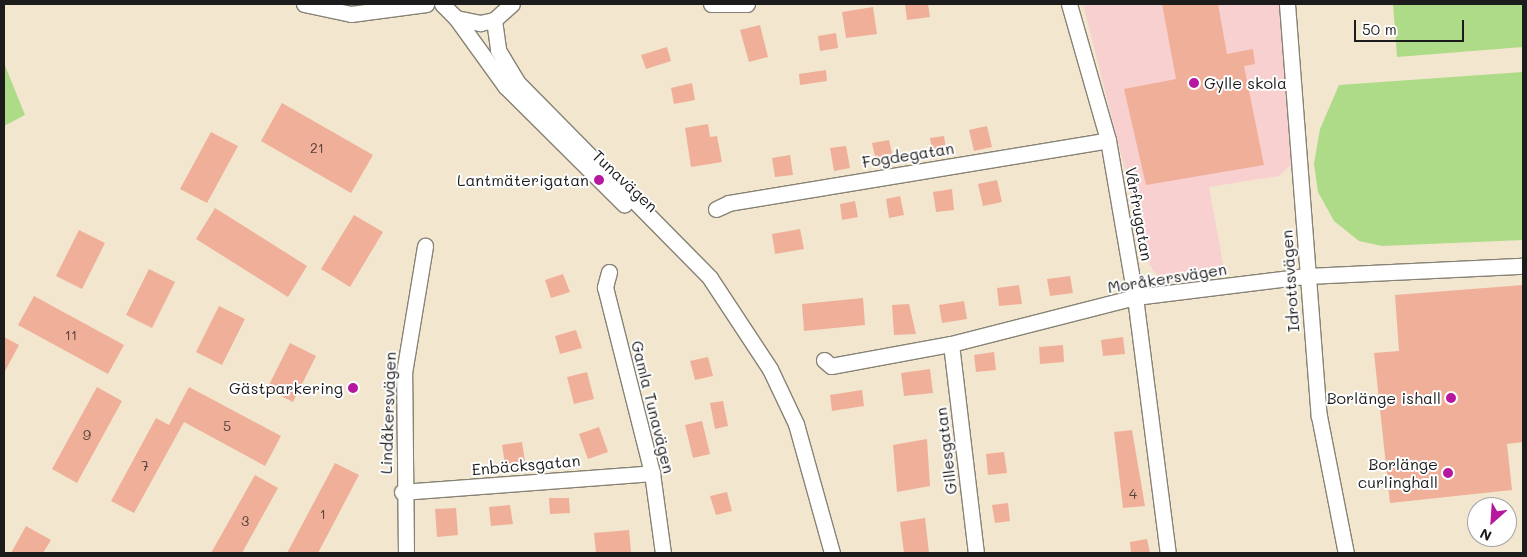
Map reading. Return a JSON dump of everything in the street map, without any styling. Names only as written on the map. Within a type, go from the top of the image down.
[{"type":"street","points":[[304,4],[351,14],[426,4]]},
{"type":"street","name":"Tunavägen","points":[[442,4],[456,18],[490,67],[538,122],[707,283],[770,369]]},
{"type":"street","points":[[456,18],[474,23],[494,20],[512,4]]},
{"type":"street","points":[[710,4],[726,7],[747,4]]},
{"type":"street","name":"Vårfrugatan","points":[[1069,4],[1108,140],[1135,297],[1168,553]]},
{"type":"street","name":"Idrottsvägen","points":[[1286,4],[1320,416],[1346,553]]},
{"type":"street","name":"Tunavägen","points":[[494,20],[498,50],[517,82],[710,278],[770,369],[796,424],[832,553]]},
{"type":"street","name":"Fogdegatan","points":[[716,209],[729,203],[1108,140]]},
{"type":"street","name":"Lindåkersvägen","points":[[406,553],[402,492],[404,373],[425,246]]},
{"type":"street","name":"Moråkersvägen","points":[[824,360],[831,366],[951,344],[1135,297],[1307,276],[1523,266]]},
{"type":"street","name":"Gamla Tunavägen","points":[[609,272],[605,287],[652,473],[663,553]]},
{"type":"street","name":"Gillesgatan","points":[[951,344],[976,553]]},
{"type":"street","name":"Enbäcksgatan","points":[[402,492],[652,473]]},
{"type":"shaded area","name":"Gylle skola","points":[[1083,4],[1279,4],[1293,163],[1279,176],[1209,187],[1225,274],[1163,284],[1149,264]]},
{"type":"green space","points":[[1393,4],[1523,4],[1523,47],[1397,57]]},
{"type":"green space","points":[[4,63],[25,115],[4,126]]},
{"type":"green space","points":[[1523,72],[1523,240],[1382,246],[1359,241],[1334,221],[1318,192],[1314,164],[1320,129],[1339,85]]},
{"type":"building","points":[[905,4],[928,4],[930,17],[907,20]]},
{"type":"building","points":[[1162,4],[1218,4],[1227,54],[1253,49],[1255,64],[1244,66],[1264,165],[1146,185],[1124,89],[1176,79]]},
{"type":"building","points":[[873,7],[877,34],[846,38],[842,12]]},
{"type":"building","points":[[760,25],[768,57],[749,62],[740,30]]},
{"type":"building","points":[[836,33],[838,48],[820,51],[818,36]]},
{"type":"building","points":[[667,47],[671,61],[646,69],[641,55]]},
{"type":"building","points":[[826,70],[827,81],[800,85],[799,74]]},
{"type":"building","points":[[692,83],[695,100],[674,104],[671,88]]},
{"type":"building","points":[[282,103],[373,155],[351,193],[261,141]]},
{"type":"building","points":[[708,124],[710,137],[717,136],[722,162],[691,167],[685,128]]},
{"type":"building","points":[[987,126],[992,147],[974,151],[969,130]]},
{"type":"building","points":[[211,132],[238,146],[207,203],[180,189]]},
{"type":"building","points":[[944,136],[947,155],[933,157],[930,138]]},
{"type":"building","points":[[889,140],[894,162],[877,165],[872,143]]},
{"type":"building","points":[[846,146],[850,168],[834,171],[830,148]]},
{"type":"building","points":[[790,155],[793,175],[775,177],[772,158]]},
{"type":"building","points":[[997,180],[1002,202],[983,206],[978,184]]},
{"type":"building","points":[[952,189],[954,210],[936,212],[933,192]]},
{"type":"building","points":[[900,196],[904,215],[889,218],[886,199]]},
{"type":"building","points":[[855,201],[858,217],[842,220],[840,204]]},
{"type":"building","points":[[215,208],[307,266],[288,297],[196,239]]},
{"type":"building","points":[[354,215],[383,232],[350,287],[321,269]]},
{"type":"building","points":[[800,229],[804,249],[775,254],[772,234]]},
{"type":"building","points":[[79,230],[105,243],[82,289],[56,276]]},
{"type":"building","points":[[149,269],[175,282],[152,328],[126,315]]},
{"type":"building","points":[[563,274],[570,292],[551,298],[545,280]]},
{"type":"building","points":[[1070,276],[1073,293],[1050,296],[1047,279]]},
{"type":"building","points":[[1019,285],[1022,304],[999,306],[997,288]]},
{"type":"building","points":[[1523,285],[1523,442],[1507,444],[1512,490],[1390,503],[1374,353],[1399,351],[1395,295]]},
{"type":"building","points":[[34,296],[124,345],[108,374],[18,325]]},
{"type":"building","points":[[863,298],[865,325],[804,331],[802,304]]},
{"type":"building","points":[[964,301],[967,319],[942,323],[939,305]]},
{"type":"building","points":[[909,304],[916,334],[894,335],[892,305]]},
{"type":"building","points":[[219,306],[245,319],[222,365],[196,352]]},
{"type":"building","points":[[576,330],[582,348],[560,354],[555,336]]},
{"type":"building","points":[[4,337],[19,345],[4,373]]},
{"type":"building","points":[[1123,337],[1125,354],[1103,356],[1101,340]]},
{"type":"building","points":[[290,343],[316,356],[293,402],[267,389]]},
{"type":"building","points":[[1063,345],[1064,362],[1040,364],[1039,347]]},
{"type":"building","points":[[994,352],[996,370],[976,372],[974,355]]},
{"type":"building","points":[[708,357],[713,376],[695,380],[690,361]]},
{"type":"building","points":[[930,369],[933,393],[904,396],[901,373]]},
{"type":"building","points":[[587,372],[594,399],[574,404],[567,377]]},
{"type":"building","points":[[97,387],[122,401],[77,483],[52,469]]},
{"type":"building","points":[[189,387],[281,436],[265,466],[184,422],[134,513],[111,501],[156,418],[169,425]]},
{"type":"building","points":[[862,390],[864,406],[832,411],[830,395]]},
{"type":"building","points":[[723,401],[728,426],[715,429],[710,403]]},
{"type":"building","points":[[702,421],[710,454],[693,458],[685,425]]},
{"type":"building","points":[[599,427],[608,452],[588,459],[579,434]]},
{"type":"building","points":[[1132,430],[1145,506],[1123,508],[1114,432]]},
{"type":"building","points":[[927,439],[930,486],[897,492],[893,445]]},
{"type":"building","points":[[522,442],[525,461],[505,464],[502,445]]},
{"type":"building","points":[[1004,452],[1007,473],[988,475],[986,454]]},
{"type":"building","points":[[335,463],[359,475],[318,553],[287,553]]},
{"type":"building","points":[[255,475],[278,488],[242,553],[211,553]]},
{"type":"building","points":[[727,492],[732,511],[716,515],[710,496]]},
{"type":"building","points":[[549,498],[569,498],[570,513],[550,514]]},
{"type":"building","points":[[1008,503],[1010,521],[995,523],[992,505]]},
{"type":"building","points":[[510,505],[513,524],[491,526],[489,507]]},
{"type":"building","points":[[456,508],[458,535],[437,537],[435,509]]},
{"type":"building","points":[[925,518],[929,553],[904,553],[900,522]]},
{"type":"building","points":[[26,526],[51,540],[43,553],[11,553]]},
{"type":"building","points":[[629,530],[631,553],[596,553],[594,533]]},
{"type":"building","points":[[1147,539],[1150,553],[1131,553],[1130,542]]},
{"type":"place","name":"Gylle skola","points":[[1194,83]]},
{"type":"place","name":"Lantmäterigatan","points":[[599,180]]},
{"type":"place","name":"Gästparkering","points":[[353,388]]},
{"type":"place","name":"Borlänge ishall","points":[[1451,398]]},
{"type":"place","name":"Borlänge curlinghall","points":[[1448,473]]}]
